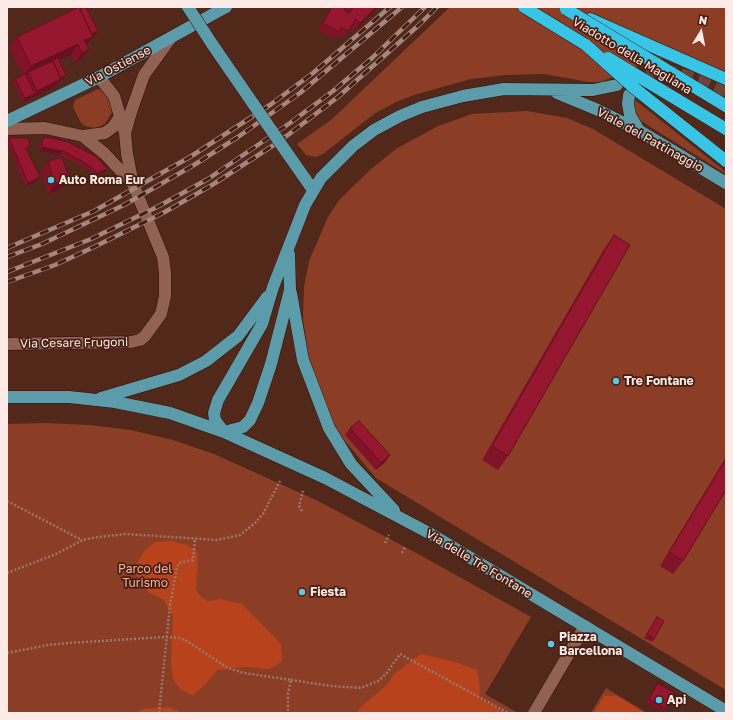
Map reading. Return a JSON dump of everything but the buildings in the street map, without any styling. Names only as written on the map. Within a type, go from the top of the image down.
[{"type":"highway","name":"Viadotto della Magliana","points":[[524,7],[726,129]]},
{"type":"highway","name":"Viadotto della Magliana","points":[[565,8],[726,106]]},
{"type":"highway","points":[[565,8],[726,79]]},
{"type":"highway","points":[[586,45],[633,87],[726,161]]},
{"type":"main road","points":[[188,7],[313,190],[296,225],[289,250],[273,287],[265,315],[256,336],[216,406],[215,420],[224,432],[238,429],[246,425],[258,403],[271,364],[290,290]]},
{"type":"main road","name":"Via Ostiense","points":[[7,121],[99,77],[226,7]]},
{"type":"main road","name":"Viale del Pattinaggio","points":[[313,190],[330,167],[353,146],[383,124],[410,111],[446,100],[481,92],[524,88],[550,90],[593,90],[617,85]]},
{"type":"main road","name":"Viale del Pattinaggio","points":[[550,90],[598,110],[638,130],[726,183]]},
{"type":"main road","points":[[629,95],[628,104],[630,115],[638,130]]},
{"type":"main road","points":[[289,250],[290,290],[303,360],[320,408],[329,428],[351,464],[400,517]]},
{"type":"main road","points":[[96,400],[179,375],[206,361],[238,336],[273,287]]},
{"type":"main road","name":"Via delle Tre Fontane","points":[[7,397],[69,397],[156,409],[191,419],[224,432],[308,470],[400,517],[726,711]]},
{"type":"street","points":[[125,133],[144,75],[170,39]]},
{"type":"street","points":[[99,77],[114,96],[125,133],[133,184]]},
{"type":"street","points":[[7,129],[46,128],[83,136],[105,133],[113,127],[120,117]]},
{"type":"street","points":[[83,136],[105,154],[133,184]]},
{"type":"street","name":"Via Cesare Frugoni","points":[[7,344],[119,344],[140,340],[149,332],[160,314],[164,302],[165,266],[157,239],[133,184]]},
{"type":"street","points":[[534,713],[585,626]]},
{"type":"path","points":[[7,573],[56,554],[83,540],[125,534],[228,539],[248,530],[264,514],[280,481]]},
{"type":"path","points":[[302,491],[299,506],[302,510]]},
{"type":"path","points":[[7,501],[83,540]]},
{"type":"path","points":[[385,543],[389,536]]},
{"type":"path","points":[[159,713],[166,637],[177,567],[179,563],[192,560],[195,538]]},
{"type":"path","points":[[402,553],[405,547]]},
{"type":"path","points":[[7,653],[54,644],[166,637],[187,641],[228,668],[244,673],[344,688],[361,688],[378,681],[386,674],[400,654],[508,713]]},
{"type":"path","points":[[288,713],[288,693],[291,680]]},
{"type":"green space","points":[[450,7],[726,7],[726,73],[668,57],[645,63],[601,82],[589,82],[544,74],[505,75],[471,79],[414,95],[396,102],[374,114],[323,154],[316,157],[306,155],[297,144],[331,120]]},
{"type":"green space","points":[[98,89],[107,93],[112,112],[105,124],[95,128],[85,126],[81,123],[73,107],[75,100]]},
{"type":"green space","points":[[635,100],[726,172],[726,174],[641,121],[635,111]]},
{"type":"green space","points":[[527,111],[567,118],[593,129],[726,209],[726,690],[376,478],[335,429],[308,358],[303,319],[304,287],[309,261],[328,217],[340,199],[370,170],[396,149],[438,126],[472,114]]},
{"type":"green space","name":"Parco del Turismo","points":[[45,423],[89,425],[131,430],[173,440],[214,454],[318,501],[422,556],[531,617],[485,694],[516,712],[7,713],[7,424]]},
{"type":"green space","points":[[172,541],[187,545],[198,552],[196,590],[200,596],[208,601],[221,599],[242,604],[281,644],[282,662],[269,669],[246,667],[217,670],[205,685],[193,695],[181,690],[173,679],[171,662],[173,617],[164,600],[150,593],[139,582],[135,567],[144,551],[155,542]]},
{"type":"green space","points":[[421,654],[455,662],[477,670],[480,688],[479,698],[506,713],[356,713],[364,704],[387,685],[394,674]]},
{"type":"green space","points":[[606,688],[647,713],[591,713]]},
{"type":"green space","points":[[604,696],[617,696],[646,713],[594,713]]},
{"type":"green space","points":[[169,707],[182,713],[135,713],[143,709]]},
{"type":"tunnel","points":[[630,80],[648,71],[664,70],[699,79],[726,92]]},
{"type":"railway","points":[[7,248],[94,211],[190,157],[270,105],[313,73],[390,7]]},
{"type":"railway","points":[[7,257],[42,244],[124,205],[194,165],[238,137],[300,93],[402,7]]},
{"type":"railway","points":[[7,272],[91,239],[159,206],[208,179],[290,123],[333,91],[372,58],[425,7]]},
{"type":"railway","points":[[7,282],[55,265],[94,247],[163,213],[212,185],[280,141],[338,97],[437,7]]},
{"type":"place","name":"Auto Roma Eur","points":[[51,180]]},
{"type":"place","name":"Tre Fontane","points":[[616,381]]},
{"type":"place","name":"Fiesta","points":[[302,592]]},
{"type":"place","name":"Piazza Barcellona","points":[[551,644]]},
{"type":"place","name":"Api","points":[[659,700]]}]
